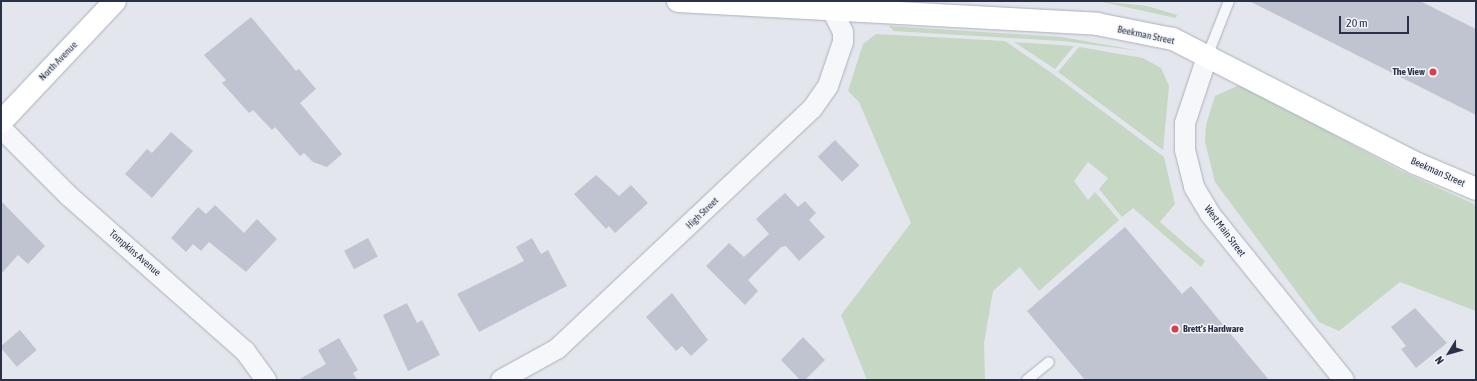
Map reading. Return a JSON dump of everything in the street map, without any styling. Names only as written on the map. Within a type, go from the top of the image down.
[{"type":"street","name":"North Avenue","points":[[1,122],[115,1]]},
{"type":"street","name":"Beekman Street","points":[[687,1],[828,4],[1097,24],[1173,39],[1208,54],[1415,162],[1476,189]]},
{"type":"street","name":"High Street","points":[[501,380],[557,350],[812,108],[828,86],[843,42],[843,32],[828,4]]},
{"type":"street","name":"West Main Street","points":[[1208,54],[1185,123],[1185,150],[1194,187],[1210,214],[1338,378]]},
{"type":"street","name":"Tompkins Avenue","points":[[1,128],[69,196],[245,351],[266,380]]},
{"type":"lane","points":[[1208,54],[1229,1]]},
{"type":"lane","points":[[1027,380],[1048,362]]},
{"type":"green space","points":[[1098,1],[1147,6],[1177,15],[1176,18]]},
{"type":"green space","points":[[889,26],[1062,37],[1141,51],[1062,41],[894,31]]},
{"type":"green space","points":[[876,34],[1005,41],[1053,74],[1164,157],[1175,204],[1160,222],[1205,261],[1201,267],[1133,208],[1122,217],[1099,189],[1108,178],[1088,162],[1074,181],[1088,200],[1095,192],[1119,220],[1039,291],[1020,267],[993,291],[984,343],[985,380],[867,380],[841,315],[911,223],[859,102],[848,91],[863,44]]},
{"type":"green space","points":[[1014,42],[1074,46],[1055,69]]},
{"type":"green space","points":[[1079,47],[1143,58],[1161,68],[1169,86],[1163,150],[1058,72]]},
{"type":"green space","points":[[1237,86],[1248,88],[1399,170],[1476,205],[1476,311],[1400,282],[1339,331],[1319,322],[1215,182],[1205,142],[1206,125],[1215,96]]},
{"type":"building","name":"The View","points":[[1249,1],[1420,1],[1476,29],[1476,115]]},
{"type":"building","points":[[251,17],[296,71],[299,69],[316,89],[300,103],[342,154],[327,167],[313,162],[304,153],[300,156],[275,127],[272,130],[253,110],[249,113],[222,83],[226,80],[204,55]]},
{"type":"building","points":[[171,132],[193,151],[152,198],[125,174],[147,149],[152,153]]},
{"type":"building","points":[[835,140],[859,165],[842,182],[818,157]]},
{"type":"building","points":[[596,175],[619,196],[631,185],[648,203],[615,233],[609,226],[606,229],[574,194]]},
{"type":"building","points":[[785,193],[798,207],[805,201],[816,213],[809,220],[825,237],[799,261],[786,246],[781,247],[748,280],[758,291],[745,305],[706,266],[729,243],[744,257],[769,234],[756,219]]},
{"type":"building","points":[[1,201],[45,246],[28,264],[18,255],[1,274]]},
{"type":"building","points":[[215,205],[244,233],[257,219],[277,239],[246,272],[209,242],[201,251],[193,244],[186,252],[171,238],[198,207],[206,214]]},
{"type":"building","points":[[1125,227],[1182,294],[1191,286],[1269,380],[1085,380],[1027,311]]},
{"type":"building","points":[[368,238],[378,257],[354,269],[344,251]]},
{"type":"building","points":[[532,238],[541,254],[548,250],[567,286],[479,332],[457,294],[524,261],[516,247]]},
{"type":"building","points":[[672,293],[708,340],[691,356],[682,346],[676,351],[646,317]]},
{"type":"building","points":[[407,303],[417,323],[422,320],[440,355],[408,371],[383,315]]},
{"type":"building","points":[[1415,308],[1447,343],[1416,368],[1401,349],[1406,346],[1391,327]]},
{"type":"building","points":[[20,330],[37,350],[17,367],[1,346]]},
{"type":"building","points":[[803,337],[825,360],[805,380],[800,380],[781,360]]},
{"type":"building","points":[[339,338],[358,370],[353,373],[357,380],[298,380],[326,364],[318,350]]},
{"type":"place","name":"The View","points":[[1433,72]]},
{"type":"place","name":"Brett’s Hardware","points":[[1175,329]]}]
